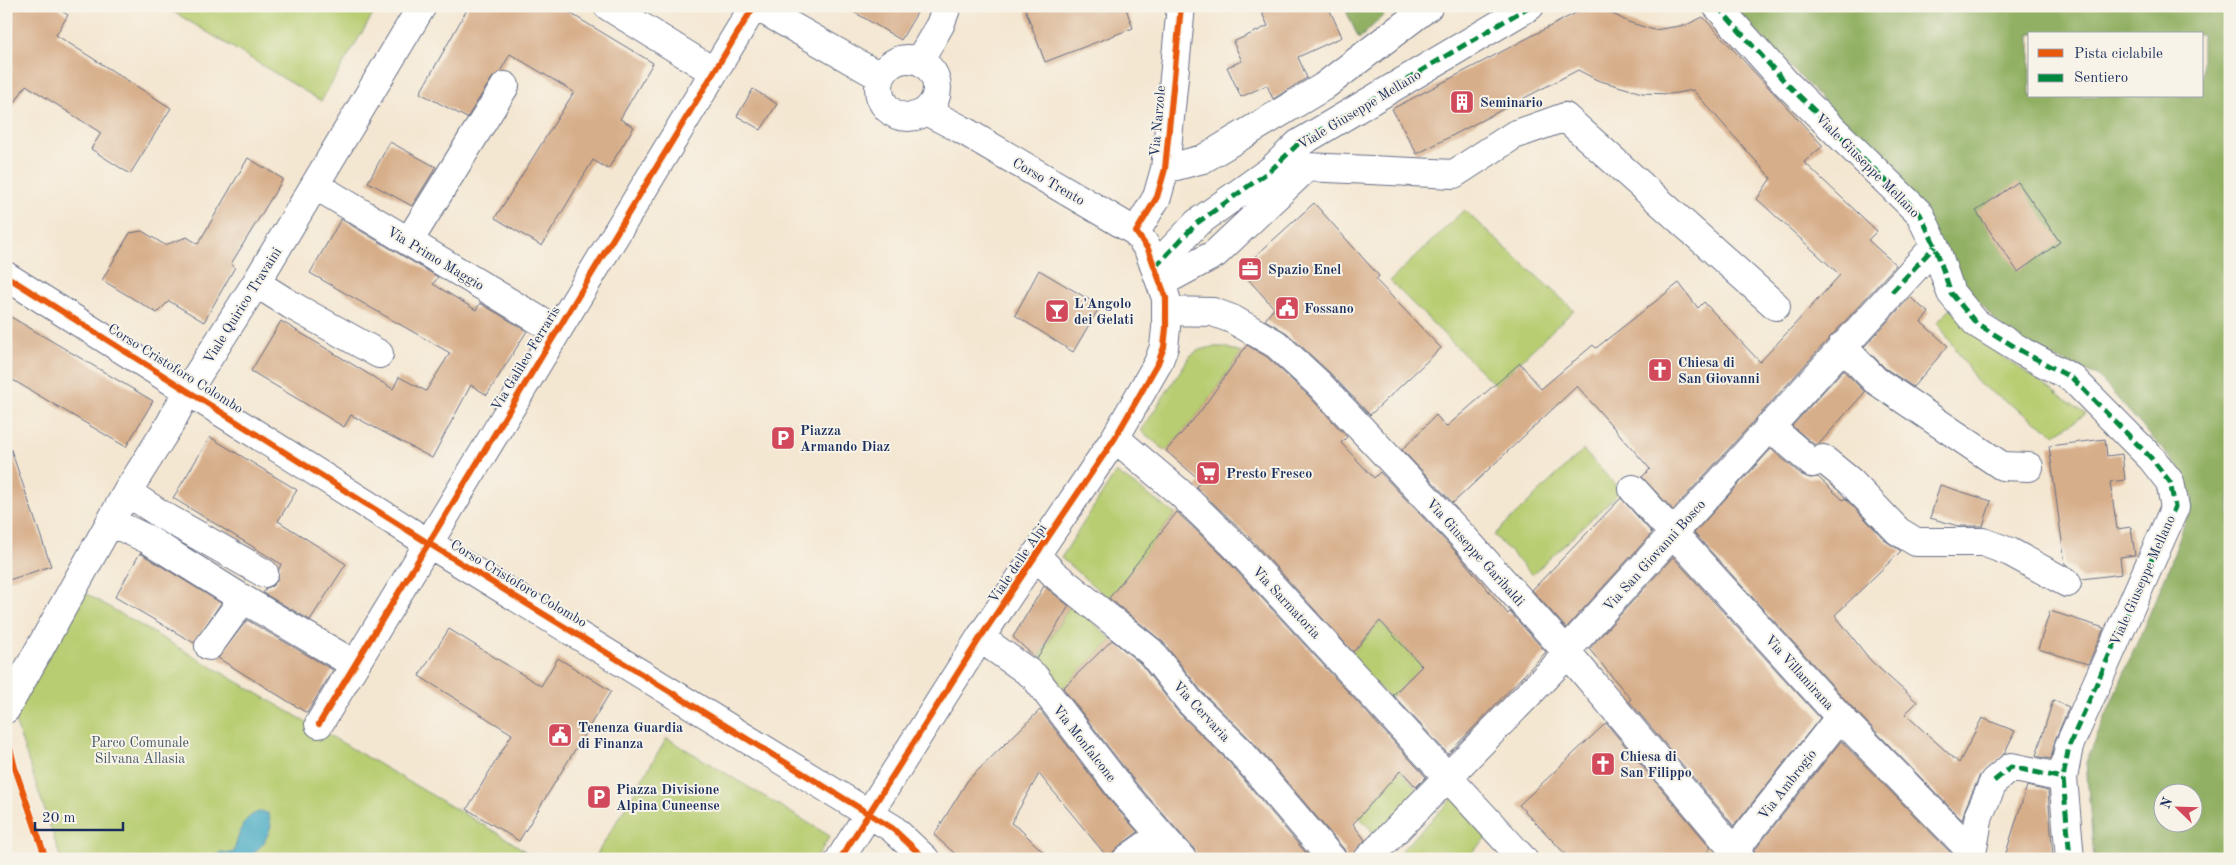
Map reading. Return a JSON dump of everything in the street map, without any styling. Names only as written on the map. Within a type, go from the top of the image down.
[{"type":"street","name":"Viale Quirico Travaini","points":[[6,710],[127,492],[170,424],[188,390],[256,283],[422,6]]},
{"type":"street","points":[[608,6],[714,72]]},
{"type":"street","points":[[755,6],[881,77]]},
{"type":"street","name":"Via Galileo Ferraris","points":[[319,724],[755,6]]},
{"type":"street","points":[[919,61],[940,25],[948,6]]},
{"type":"street","name":"Via Narzole","points":[[1136,232],[1157,197],[1165,169],[1181,6]]},
{"type":"street","points":[[1165,169],[1203,159],[1323,87],[1429,6]]},
{"type":"street","name":"Viale Giuseppe Mellano","points":[[1158,275],[1197,223],[1270,170],[1298,144],[1530,6]]},
{"type":"street","name":"Viale Giuseppe Mellano","points":[[1717,6],[1786,83],[1920,214],[1935,246],[1951,293],[1976,323],[2023,352],[2072,378],[2152,459],[2170,482],[2175,507],[2069,746],[2063,778],[2070,859]]},
{"type":"street","points":[[901,60],[919,61],[927,66],[936,80],[936,97],[926,111],[918,116],[908,118],[891,112],[884,105],[880,96],[879,86],[881,77],[893,64],[901,60]]},
{"type":"street","points":[[409,241],[505,86]]},
{"type":"street","name":"Corso Trento","points":[[926,111],[961,129],[1136,232],[1148,249],[1158,275]]},
{"type":"street","points":[[1158,275],[1215,254],[1307,167],[1454,174],[1514,135],[1565,117],[1776,306]]},
{"type":"street","name":"Via Primo Maggio","points":[[315,185],[557,331]]},
{"type":"street","name":"Via San Giovanni Bosco","points":[[1368,859],[1555,667],[1566,651],[1674,534],[1769,426],[1935,246]]},
{"type":"street","name":"Viale delle Alpi","points":[[840,859],[980,638],[1115,438],[1158,363],[1164,347],[1167,311],[1166,298],[1158,275]]},
{"type":"street","name":"Corso Cristoforo Colombo","points":[[6,276],[428,543],[892,828],[926,859]]},
{"type":"street","points":[[256,283],[291,305],[379,354]]},
{"type":"street","name":"Via Giuseppe Garibaldi","points":[[1167,311],[1213,312],[1232,319],[1276,344],[1340,405],[1467,541],[1566,651],[1704,812],[1738,855]]},
{"type":"street","points":[[1842,346],[1875,380],[2002,466],[2029,467]]},
{"type":"street","points":[[1769,426],[1812,463],[1823,459],[1850,481],[1898,531],[1916,542],[1983,542],[2010,552],[2031,566],[2067,583]]},
{"type":"street","name":"Via Sarmatoria","points":[[1115,438],[1179,492],[1236,547],[1449,776],[1523,859]]},
{"type":"street","name":"Via Villamirana","points":[[1633,489],[1840,717],[1971,855]]},
{"type":"street","points":[[127,492],[162,515],[264,573]]},
{"type":"street","points":[[111,522],[147,539],[243,599],[354,664]]},
{"type":"street","name":"Via Cervaria","points":[[1037,556],[1054,574],[1151,652],[1190,702],[1240,751],[1332,859]]},
{"type":"street","points":[[209,646],[243,599]]},
{"type":"street","name":"Via Monfalcone","points":[[980,638],[1034,676],[1124,793],[1182,859]]},
{"type":"street","name":"Via Ambrogio","points":[[1738,855],[1840,717]]},
{"type":"street","points":[[1971,855],[1979,815],[1994,781],[2011,767],[2063,778]]},
{"type":"street","points":[[1127,859],[1161,835]]},
{"type":"green space","points":[[164,6],[378,6],[321,101]]},
{"type":"green space","points":[[1344,6],[1393,6],[1359,39]]},
{"type":"green space","points":[[1732,6],[2230,6],[2230,859],[2094,859],[2086,762],[2169,568],[2193,498],[2171,459],[2097,375],[2031,349],[2005,331],[1957,278],[1885,165]]},
{"type":"green space","points":[[1464,210],[1574,310],[1495,385],[1390,281]]},
{"type":"green space","points":[[1953,307],[1998,353],[2086,414],[2055,434],[1979,384],[1937,322]]},
{"type":"green space","points":[[1225,347],[1241,353],[1200,412],[1166,451],[1141,431],[1190,356],[1199,350]]},
{"type":"green space","points":[[1583,450],[1621,491],[1532,575],[1494,535]]},
{"type":"green space","points":[[1116,472],[1175,514],[1109,599],[1061,558]]},
{"type":"green space","name":"Parco Comunale Silvana Allasia","points":[[85,593],[509,840],[536,859],[61,859],[14,718]]},
{"type":"green space","points":[[1072,602],[1112,640],[1061,690],[1037,661]]},
{"type":"green space","points":[[1380,621],[1422,666],[1390,698],[1348,658]]},
{"type":"green space","points":[[667,738],[830,836],[816,859],[594,859]]},
{"type":"green space","points":[[1400,770],[1419,791],[1377,836],[1359,817]]},
{"type":"green space","points":[[1455,796],[1491,834],[1465,859],[1393,859]]},
{"type":"water","points":[[262,811],[269,814],[271,826],[263,844],[248,859],[210,859],[221,852],[233,853],[239,833],[245,822],[249,817]]},
{"type":"building","points":[[6,6],[54,6],[68,15],[56,35],[171,108],[130,174],[91,149],[101,133],[26,85],[6,117]]},
{"type":"building","points":[[469,6],[558,6],[653,63],[620,119],[634,127],[608,169],[593,160],[542,246],[495,218],[574,92],[510,54],[500,72],[492,78],[467,118],[420,93]]},
{"type":"building","points":[[844,6],[921,6],[901,40]]},
{"type":"building","points":[[1024,6],[1125,6],[1133,28],[1045,62]]},
{"type":"building","points":[[1277,6],[1328,6],[1342,37],[1298,57],[1307,78],[1273,99],[1267,85],[1241,97],[1227,67],[1242,61],[1233,42],[1268,26],[1262,13]]},
{"type":"building","points":[[1589,6],[1606,6],[1613,14],[1628,22],[1654,30],[1686,25],[1703,17],[1823,146],[1804,162],[1877,231],[1868,240],[1896,265],[1673,510],[1642,477],[1650,469],[1577,386],[1453,503],[1402,450],[1436,415],[1446,427],[1520,363],[1541,389],[1593,345],[1596,348],[1679,283],[1698,308],[1704,302],[1760,362],[1840,275],[1757,199],[1771,178],[1693,90],[1671,94],[1642,93],[1597,80],[1578,70],[1417,154],[1392,109]]},
{"type":"building","points":[[753,89],[777,104],[761,130],[737,116]]},
{"type":"building","points":[[390,142],[436,167],[412,206],[368,182]]},
{"type":"building","points":[[248,158],[283,179],[231,264],[235,267],[204,322],[169,301],[157,313],[102,280],[130,233],[142,231],[165,245],[187,237],[198,244]]},
{"type":"building","points":[[2018,182],[2060,242],[2018,272],[1976,211]]},
{"type":"building","points":[[1314,203],[1379,276],[1376,280],[1441,348],[1370,415],[1330,373],[1287,333],[1265,320],[1274,308],[1240,270]]},
{"type":"building","points":[[341,219],[438,277],[433,284],[476,310],[480,303],[527,331],[487,395],[471,385],[432,458],[351,415],[344,427],[251,371],[281,321],[393,389],[399,377],[426,391],[450,353],[310,273]]},
{"type":"building","name":"L'Angolo dei Gelati","points":[[1039,270],[1100,306],[1073,352],[1015,315]]},
{"type":"building","points":[[1910,297],[1929,313],[1921,322],[1948,346],[1913,387],[1885,368],[1864,347]]},
{"type":"building","points":[[6,314],[153,401],[126,447],[6,376]]},
{"type":"building","points":[[1247,345],[1267,357],[1308,395],[1347,437],[1341,443],[1374,478],[1380,472],[1456,552],[1508,614],[1510,612],[1546,652],[1448,754],[1393,695],[1422,666],[1380,621],[1353,652],[1248,536],[1196,487],[1201,481],[1166,451],[1200,412]]},
{"type":"building","points":[[1843,370],[1865,392],[1819,444],[1815,445],[1792,426]]},
{"type":"building","points":[[210,437],[297,490],[278,521],[346,564],[310,620],[263,593],[266,588],[272,586],[277,581],[281,564],[173,498]]},
{"type":"building","points":[[2105,439],[2107,456],[2122,454],[2125,480],[2110,482],[2117,529],[2131,527],[2135,555],[2120,557],[2122,574],[2082,579],[2075,570],[2065,564],[2049,446]]},
{"type":"building","points":[[6,447],[10,447],[51,566],[6,581]]},
{"type":"building","points":[[1771,449],[1802,475],[1810,478],[1818,477],[1843,500],[1845,498],[1887,542],[1901,551],[1835,615],[1871,661],[1917,702],[1905,714],[1959,763],[1982,718],[2015,731],[2004,754],[1980,775],[1962,820],[1851,706],[1694,533]]},
{"type":"building","points":[[1940,485],[1991,501],[1983,526],[1958,526],[1930,518]]},
{"type":"building","points":[[1621,498],[1652,533],[1566,628],[1532,590]]},
{"type":"building","points":[[1177,512],[1225,558],[1426,777],[1416,787],[1401,770],[1353,824],[1365,840],[1350,859],[1347,859],[1344,849],[1252,741],[1202,692],[1163,642],[1109,598]]},
{"type":"building","points":[[140,553],[221,603],[194,643],[115,597]]},
{"type":"building","points":[[1673,557],[1820,718],[1734,826],[1629,701],[1631,699],[1589,649]]},
{"type":"building","points":[[1044,586],[1069,606],[1037,659],[1013,637]]},
{"type":"building","points":[[2050,611],[2104,628],[2088,664],[2038,649]]},
{"type":"building","points":[[247,620],[333,670],[307,713],[218,658]]},
{"type":"building","points":[[449,629],[541,686],[558,658],[611,691],[519,841],[467,809],[512,734],[419,676]]},
{"type":"building","points":[[1112,640],[1140,663],[1178,712],[1229,762],[1311,859],[1197,859],[1194,849],[1136,783],[1063,688]]},
{"type":"building","points":[[2053,700],[2069,707],[2055,740],[2051,759],[2036,756]]},
{"type":"building","points":[[1040,710],[1112,803],[1138,832],[1118,847],[1113,852],[1112,859],[1109,859],[1039,774],[1011,823],[1021,830],[1050,859],[961,859],[934,835],[968,780]]},
{"type":"building","name":"Chiesa di San Filippo","points":[[1606,723],[1711,848],[1700,859],[1570,859],[1519,805]]},
{"type":"building","points":[[1841,741],[1952,854],[1949,859],[1756,859],[1754,851]]},
{"type":"building","points":[[2027,786],[2048,791],[2053,859],[2004,859]]},
{"type":"marked path","points":[[1155,267],[1197,223],[1271,170],[1298,144],[1530,6]]},
{"type":"marked path","points":[[1717,6],[1786,83],[1920,214],[1935,246],[1951,293],[1976,323],[2023,352],[2072,378],[2152,459],[2170,482],[2175,507],[2069,746],[2063,778],[2070,859]]},
{"type":"marked path","points":[[1892,292],[1935,246]]},
{"type":"marked path","points":[[1994,781],[2011,767],[2063,778]]},
{"type":"cycle path","points":[[319,724],[754,6]]},
{"type":"cycle path","points":[[840,859],[980,638],[1115,438],[1158,363],[1164,347],[1166,298],[1148,249],[1136,232],[1157,197],[1165,169],[1181,6]]},
{"type":"cycle path","points":[[6,276],[428,543],[892,828],[925,859]]},
{"type":"cycle path","points":[[6,732],[15,768],[46,859]]},
{"type":"place","name":"Seminario","points":[[1462,102]]},
{"type":"place","name":"Spazio Enel","points":[[1250,269]]},
{"type":"place","name":"Fossano","points":[[1287,308]]},
{"type":"place","name":"L'Angolo dei Gelati","points":[[1057,311]]},
{"type":"place","name":"Chiesa di San Giovanni","points":[[1660,370]]},
{"type":"place","name":"Piazza Armando Diaz","points":[[783,438]]},
{"type":"place","name":"Presto Fresco","points":[[1208,473]]},
{"type":"place","name":"Tenenza Guardia di Finanza","points":[[560,735]]},
{"type":"place","name":"Chiesa di San Filippo","points":[[1603,764]]},
{"type":"place","name":"Piazza Divisione Alpina Cuneense","points":[[599,797]]}]
